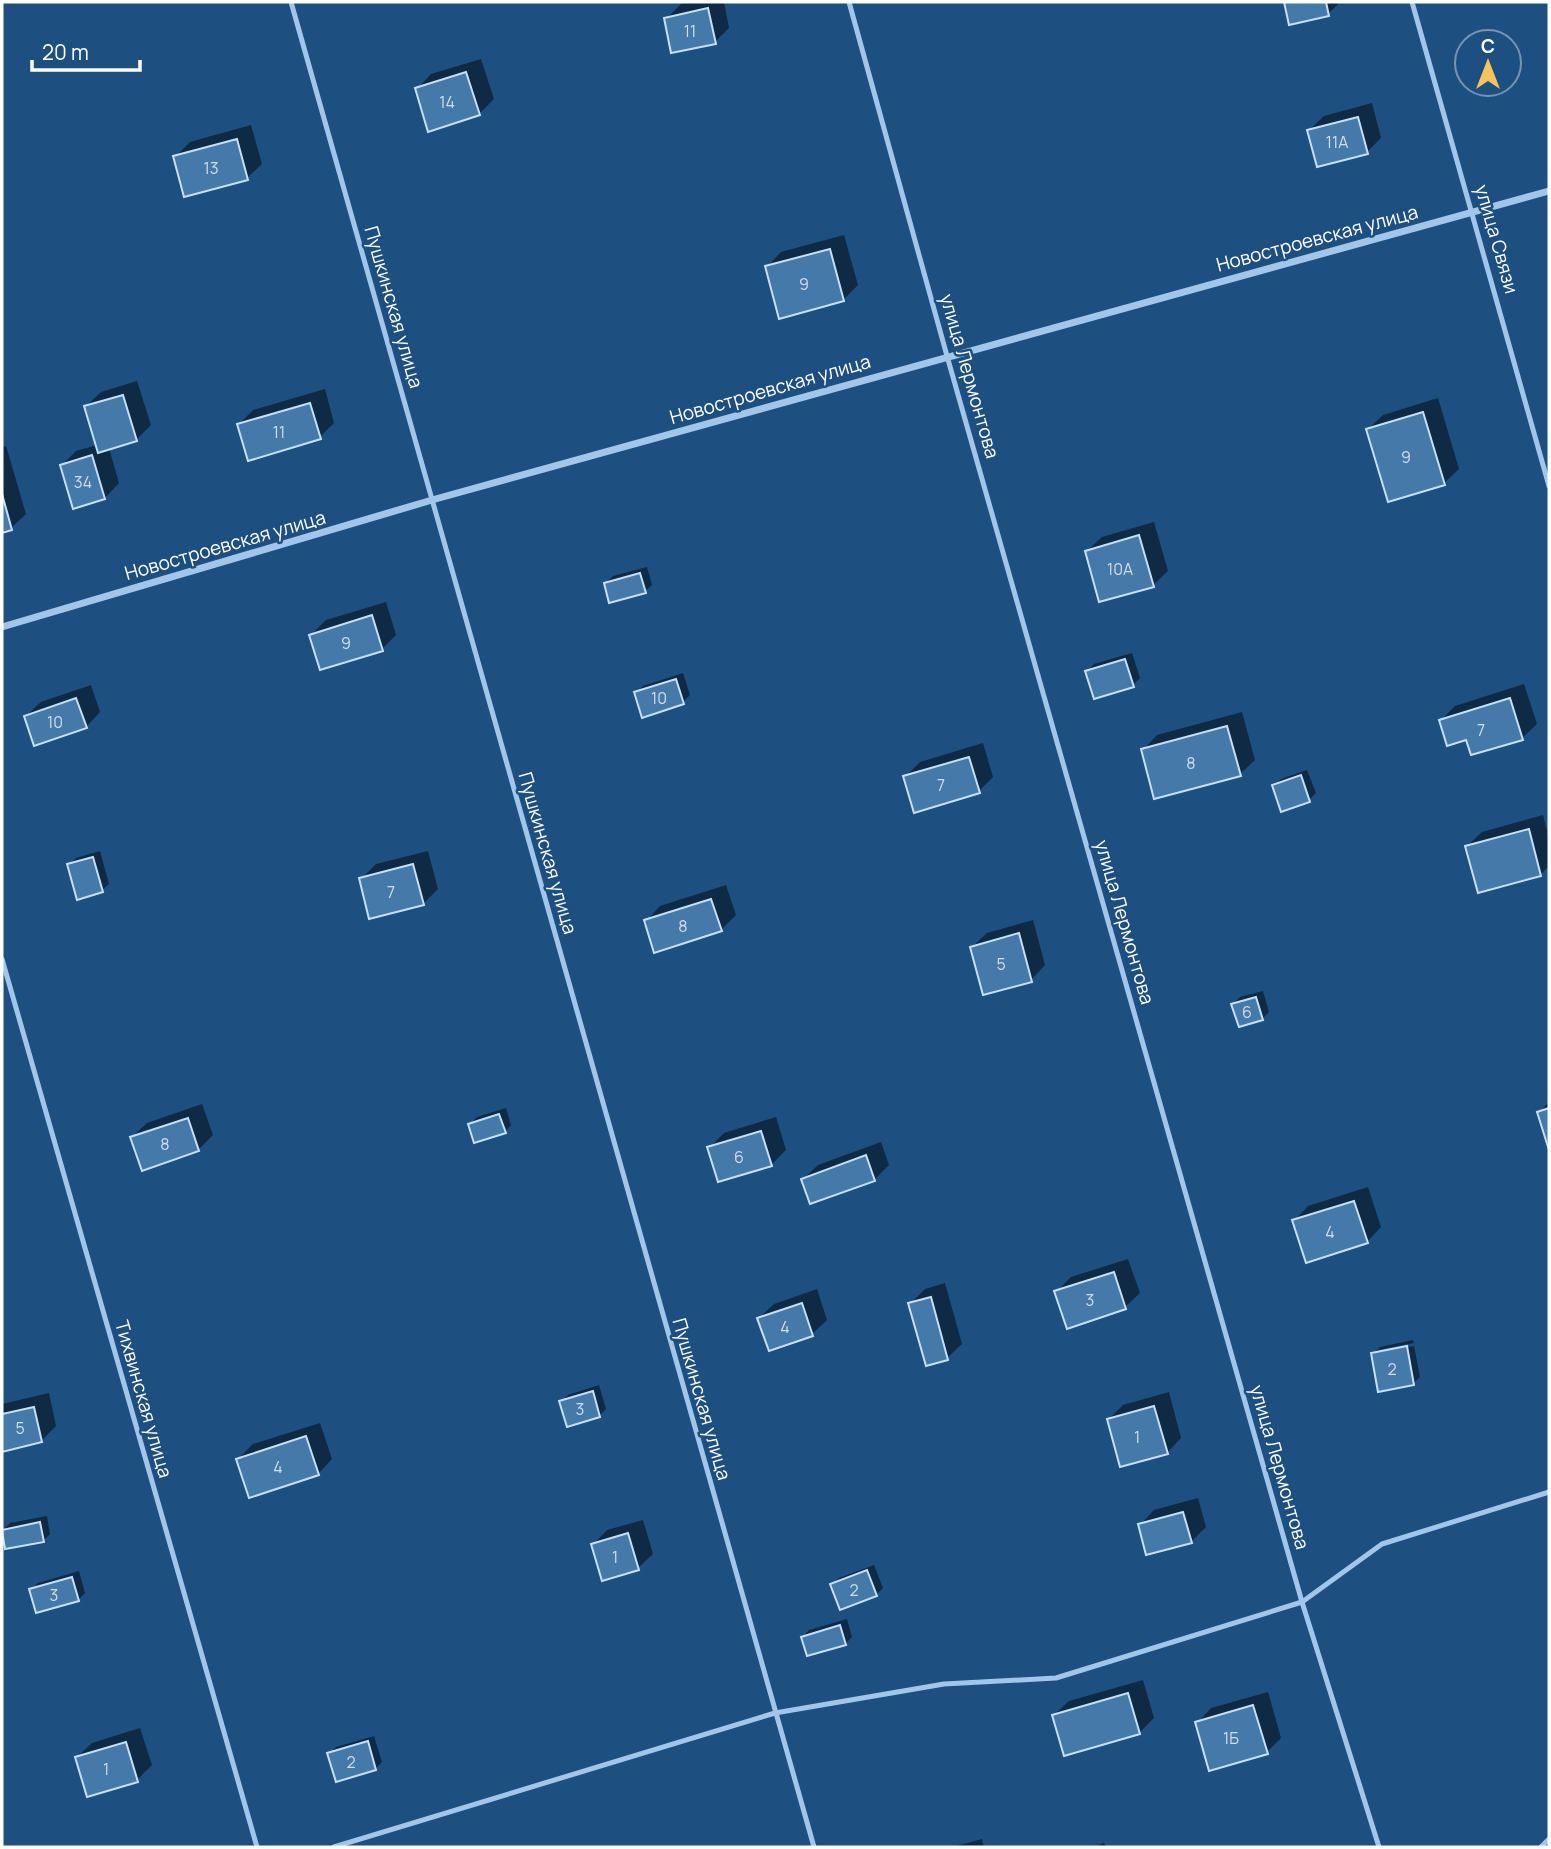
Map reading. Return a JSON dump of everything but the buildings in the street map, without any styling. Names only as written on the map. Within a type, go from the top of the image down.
[{"type":"street","name":"Новостроевская улица","points":[[2,627],[432,500],[1549,191]]},
{"type":"lane","name":"Пушкинская улица","points":[[291,2],[814,1847]]},
{"type":"lane","name":"улица Лермонтова","points":[[849,2],[947,356],[1302,1602],[1379,1847]]},
{"type":"lane","name":"улица Связи","points":[[1412,2],[1549,486]]},
{"type":"lane","name":"Тихвинская улица","points":[[2,959],[257,1847]]},
{"type":"lane","points":[[334,1847],[775,1713],[944,1684],[1056,1678],[1302,1602],[1381,1544],[1549,1492]]},
{"type":"lane","points":[[1541,1847],[1549,1839]]}]
